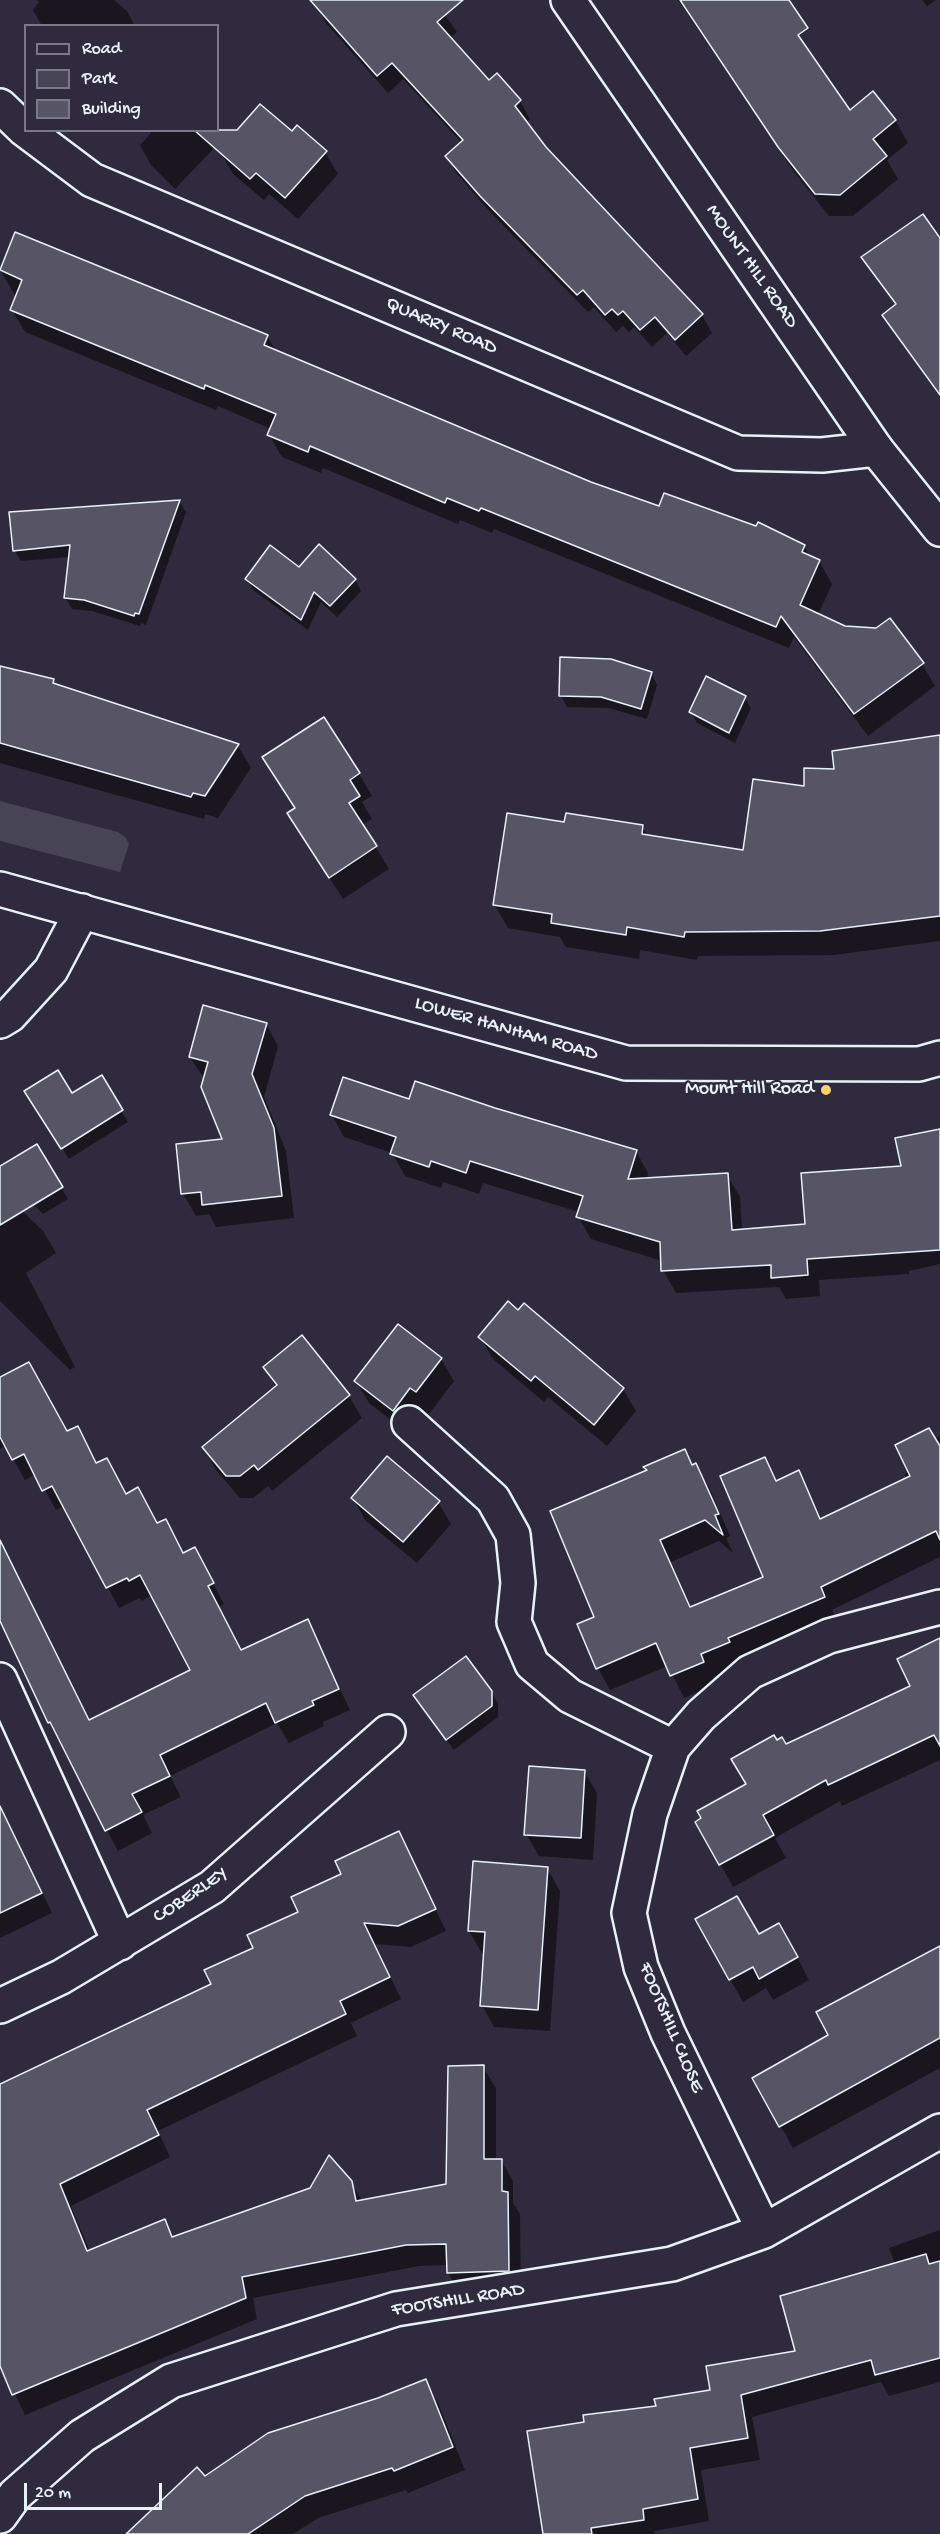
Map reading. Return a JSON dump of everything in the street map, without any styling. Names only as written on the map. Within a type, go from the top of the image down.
[{"type":"street","name":"MOUNT HILL ROAD","points":[[568,0],[876,449],[940,529]]},
{"type":"street","name":"QUARRY ROAD","points":[[0,106],[24,129]]},
{"type":"street","name":"QUARRY ROAD","points":[[28,132],[92,180],[738,453],[822,455],[876,449]]},
{"type":"street","name":"LOWER HANHAM ROAD","points":[[0,889],[626,1063],[919,1064],[940,1058]]},
{"type":"street","points":[[0,1021],[10,1015],[51,970],[82,911]]},
{"type":"street","points":[[409,1423],[494,1499],[513,1534],[518,1583],[514,1622],[532,1664],[570,1696],[674,1747]]},
{"type":"street","name":"FOOTSHILL CLOSE","points":[[764,2231],[668,2033],[641,1967],[629,1913],[650,1814],[674,1747],[701,1715],[750,1672],[829,1636],[940,1607]]},
{"type":"street","points":[[0,1680],[120,1943]]},
{"type":"street","name":"COBERLEY","points":[[0,2006],[61,1977],[212,1887],[388,1732]]},
{"type":"street","name":"FOOTSHILL ROAD","points":[[0,2516],[15,2495],[82,2436],[171,2381],[396,2309],[672,2264],[764,2231],[940,2131]]},
{"type":"green space","points":[[0,801],[118,832],[126,838],[129,844],[120,872],[0,841]]},
{"type":"building","points":[[310,0],[463,0],[437,22],[489,80],[497,73],[521,100],[515,106],[546,147],[703,314],[675,340],[655,317],[640,330],[623,311],[618,315],[612,309],[605,315],[583,290],[577,295],[480,196],[445,156],[463,140],[392,63],[377,76]]},
{"type":"building","points":[[680,0],[789,0],[808,28],[798,35],[850,110],[873,91],[896,120],[873,139],[887,156],[840,195],[815,194],[778,147]]},
{"type":"building","points":[[260,104],[292,131],[297,125],[327,151],[285,198],[256,173],[250,179],[196,132],[237,130]]},
{"type":"building","points":[[923,214],[940,238],[940,395],[882,315],[896,304],[861,257]]},
{"type":"building","points":[[15,232],[268,335],[264,345],[591,482],[659,506],[664,493],[756,526],[758,522],[805,545],[802,552],[820,560],[800,605],[845,626],[876,628],[890,618],[924,663],[854,714],[781,616],[776,627],[481,508],[479,511],[447,498],[445,503],[310,446],[308,452],[267,435],[276,414],[205,385],[204,389],[10,310],[22,280],[0,270]]},
{"type":"building","points":[[180,500],[139,614],[135,613],[134,616],[84,600],[64,598],[70,545],[13,551],[9,512]]},
{"type":"building","points":[[319,544],[356,579],[330,606],[314,592],[301,620],[245,579],[270,545],[299,567]]},
{"type":"building","points":[[560,657],[611,659],[652,672],[641,709],[601,697],[559,696]]},
{"type":"building","points":[[0,666],[54,679],[53,683],[239,744],[205,796],[193,793],[191,797],[0,743]]},
{"type":"building","points":[[706,676],[746,696],[729,733],[689,712]]},
{"type":"building","points":[[324,717],[360,773],[350,780],[360,796],[349,803],[377,846],[329,878],[287,813],[295,808],[262,757]]},
{"type":"building","points":[[940,735],[940,916],[820,931],[685,932],[684,937],[627,927],[626,935],[551,923],[552,914],[493,905],[507,813],[564,822],[566,813],[643,825],[642,834],[743,850],[753,779],[804,786],[804,768],[834,769],[832,751]]},
{"type":"building","points":[[203,1005],[267,1023],[252,1074],[274,1128],[282,1196],[202,1205],[201,1192],[181,1194],[176,1144],[222,1139],[201,1087],[208,1062],[189,1057]]},
{"type":"building","points":[[58,1070],[72,1093],[102,1075],[123,1110],[61,1149],[24,1091]]},
{"type":"building","points":[[343,1077],[409,1099],[415,1081],[495,1108],[637,1150],[628,1179],[728,1173],[732,1230],[805,1224],[801,1173],[901,1166],[895,1138],[940,1129],[940,1250],[807,1259],[808,1275],[771,1278],[771,1265],[661,1271],[660,1242],[576,1217],[583,1196],[470,1161],[466,1173],[431,1161],[429,1167],[390,1154],[396,1137],[330,1115]]},
{"type":"building","points":[[37,1144],[63,1187],[0,1225],[0,1166]]},
{"type":"building","points":[[508,1301],[518,1310],[524,1303],[624,1388],[594,1425],[535,1376],[531,1381],[478,1337]]},
{"type":"building","points":[[398,1324],[442,1358],[416,1392],[410,1388],[393,1411],[354,1381]]},
{"type":"building","points":[[302,1335],[350,1395],[258,1470],[254,1465],[240,1476],[226,1476],[202,1447],[277,1385],[263,1367]]},
{"type":"building","points":[[29,1362],[67,1431],[78,1426],[96,1463],[107,1458],[126,1494],[138,1487],[157,1523],[166,1519],[183,1553],[195,1547],[214,1583],[208,1586],[241,1650],[308,1619],[339,1689],[312,1701],[314,1705],[275,1723],[266,1703],[160,1755],[170,1776],[132,1794],[142,1812],[105,1831],[50,1722],[48,1723],[0,1621],[0,1540],[89,1720],[190,1670],[140,1575],[129,1581],[127,1578],[106,1588],[52,1486],[42,1491],[24,1454],[12,1460],[0,1437],[0,1377]]},
{"type":"building","points":[[929,1428],[940,1446],[940,1540],[936,1531],[821,1587],[825,1597],[728,1638],[730,1642],[701,1654],[704,1662],[670,1676],[656,1643],[596,1669],[577,1624],[594,1617],[550,1511],[647,1470],[643,1467],[685,1449],[692,1465],[696,1463],[719,1514],[715,1515],[723,1535],[705,1520],[660,1540],[690,1607],[763,1577],[720,1476],[765,1457],[776,1481],[799,1470],[820,1519],[910,1476],[895,1445]]},
{"type":"building","points":[[387,1456],[440,1501],[403,1542],[351,1498]]},
{"type":"building","points":[[940,1638],[940,1746],[934,1735],[828,1785],[826,1780],[763,1815],[774,1835],[719,1865],[695,1822],[701,1818],[697,1811],[746,1784],[731,1759],[774,1735],[777,1740],[782,1737],[786,1744],[910,1686],[897,1659]]},
{"type":"building","points":[[466,1656],[492,1691],[492,1706],[446,1740],[413,1695]]},
{"type":"building","points":[[529,1766],[585,1770],[581,1838],[524,1835]]},
{"type":"building","points":[[0,1806],[42,1893],[0,1913]]},
{"type":"building","points":[[399,1831],[436,1909],[398,1926],[364,1923],[390,1977],[340,2001],[346,2014],[147,2110],[159,2135],[60,2184],[87,2251],[165,2219],[172,2237],[310,2188],[329,2155],[352,2181],[356,2201],[446,2184],[448,2066],[484,2065],[484,2159],[502,2159],[502,2191],[508,2192],[509,2271],[447,2273],[446,2244],[406,2245],[242,2277],[246,2298],[12,2395],[0,2366],[0,2084],[211,1984],[204,1970],[253,1948],[247,1935],[298,1912],[291,1897],[341,1874],[335,1861]]},
{"type":"building","points":[[473,1861],[548,1867],[538,2010],[480,2006],[485,1932],[468,1931]]},
{"type":"building","points":[[737,1896],[759,1934],[779,1923],[798,1957],[759,1979],[753,1967],[729,1980],[695,1919]]},
{"type":"building","points":[[940,1946],[940,2038],[779,2127],[752,2078],[828,2035],[816,2012]]},
{"type":"building","points":[[926,2254],[929,2264],[940,2261],[940,2358],[875,2375],[871,2360],[741,2395],[748,2438],[690,2448],[698,2499],[643,2509],[644,2520],[591,2528],[592,2534],[543,2534],[527,2431],[584,2422],[583,2415],[656,2406],[654,2399],[710,2390],[706,2366],[795,2351],[780,2296]]},
{"type":"building","points":[[426,2379],[453,2447],[394,2471],[392,2468],[305,2496],[248,2534],[126,2534],[197,2467],[205,2476],[268,2433],[378,2398]]},
{"type":"place","name":"Mount Hill Road","points":[[826,1090]]}]
